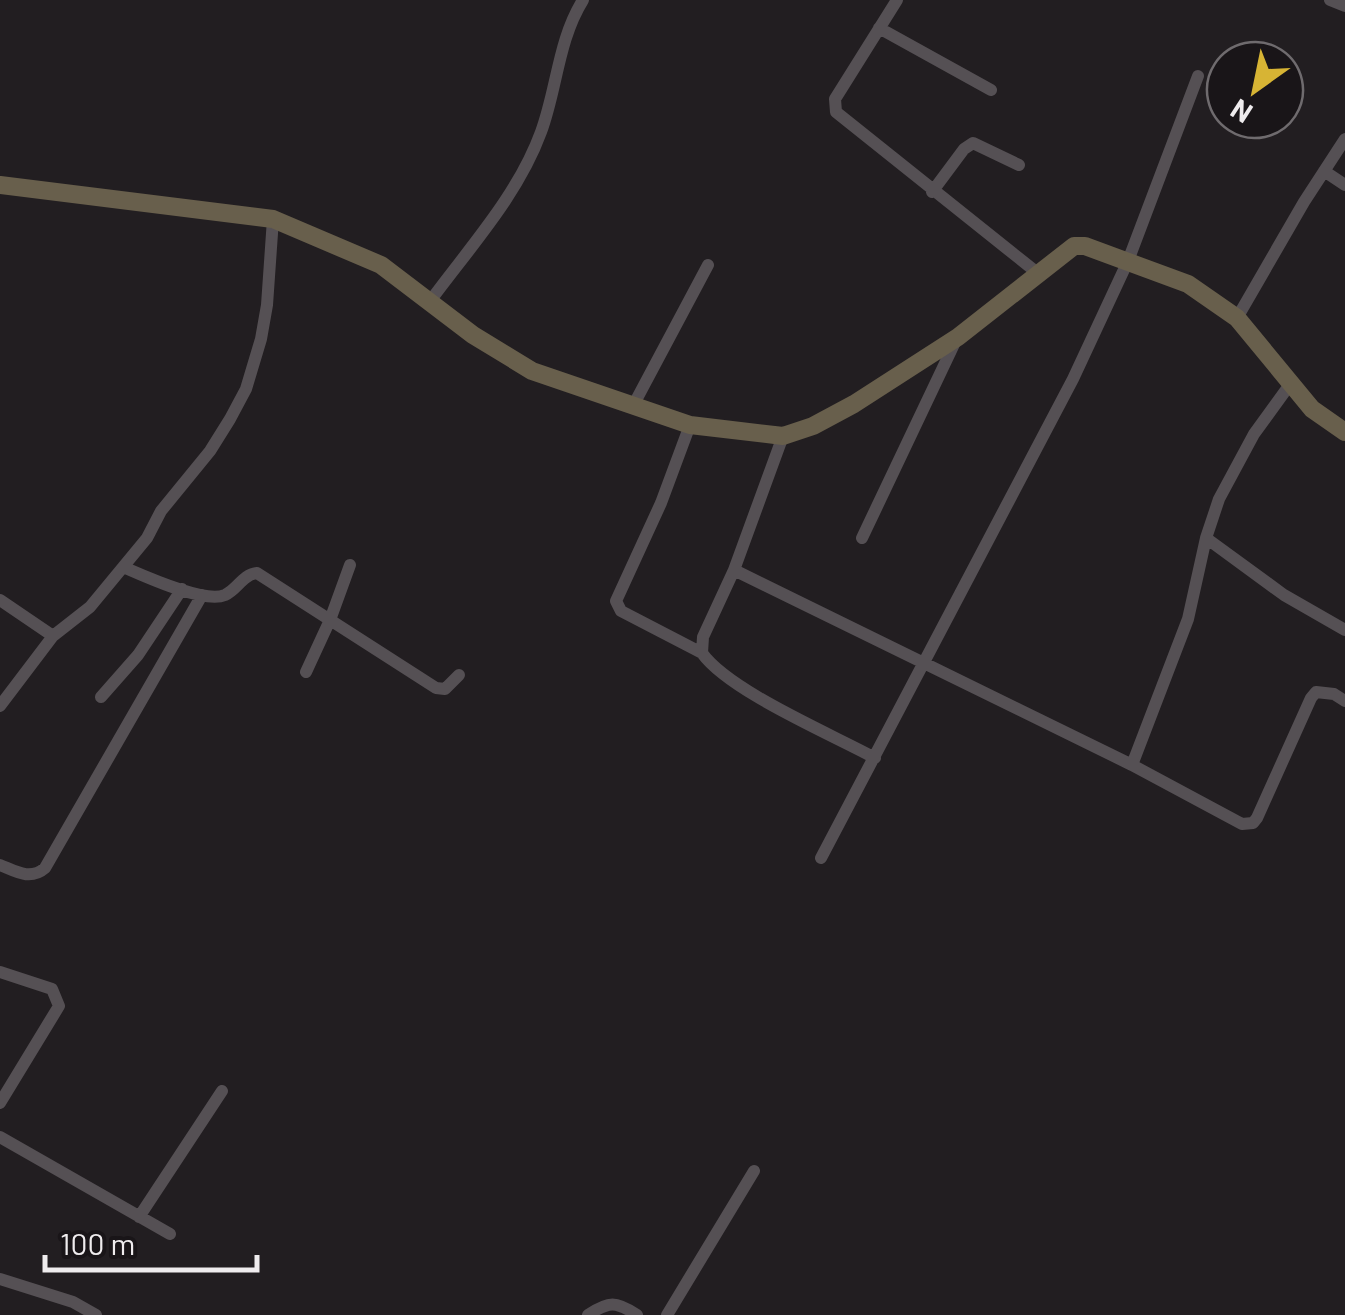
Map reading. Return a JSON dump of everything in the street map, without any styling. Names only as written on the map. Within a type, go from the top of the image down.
[{"type":"street","points":[[431,300],[527,166],[542,130],[567,30],[582,0]]},
{"type":"street","points":[[896,0],[833,106],[842,119],[1040,275]]},
{"type":"street","points":[[1330,0],[1345,6]]},
{"type":"street","points":[[879,28],[991,90]]},
{"type":"street","points":[[821,858],[1073,380],[1128,261],[1198,76]]},
{"type":"street","points":[[1237,318],[1345,138]]},
{"type":"street","points":[[932,192],[973,142],[1018,165]]},
{"type":"street","points":[[1324,171],[1345,184]]},
{"type":"street","points":[[0,185],[273,220],[381,265],[474,335],[532,371],[690,425],[783,436],[813,426],[854,404],[958,337],[1074,246],[1086,246],[1188,284],[1237,318],[1312,409],[1345,432]]},
{"type":"street","points":[[0,706],[53,636],[90,607],[147,538],[176,491],[210,451],[246,389],[256,363],[268,305],[273,220]]},
{"type":"street","points":[[634,404],[708,264]]},
{"type":"street","points":[[862,538],[958,337]]},
{"type":"street","points":[[1132,765],[1188,619],[1219,499],[1242,453],[1290,383]]},
{"type":"street","points":[[690,425],[661,503],[616,602],[620,611],[702,653],[739,686],[875,758]]},
{"type":"street","points":[[702,653],[704,637],[734,570],[783,436]]},
{"type":"street","points":[[1206,538],[1284,595],[1345,630]]},
{"type":"street","points":[[306,672],[350,565]]},
{"type":"street","points":[[123,567],[182,589],[221,597],[246,576],[258,573],[436,688],[446,689],[459,675]]},
{"type":"street","points":[[734,570],[1132,765],[1232,820],[1248,824],[1261,811],[1310,698],[1316,692],[1324,692],[1345,700]]},
{"type":"street","points":[[101,697],[138,655],[182,589]]},
{"type":"street","points":[[0,864],[23,875],[34,875],[45,868],[202,595]]},
{"type":"street","points":[[0,600],[53,636]]},
{"type":"street","points":[[0,972],[52,989],[59,1006],[0,1103]]},
{"type":"street","points":[[139,1217],[222,1091]]},
{"type":"street","points":[[0,1137],[170,1234]]},
{"type":"street","points":[[667,1315],[754,1171]]},
{"type":"street","points":[[0,1279],[73,1302],[96,1315]]},
{"type":"street","points":[[588,1315],[613,1302],[637,1315]]}]
